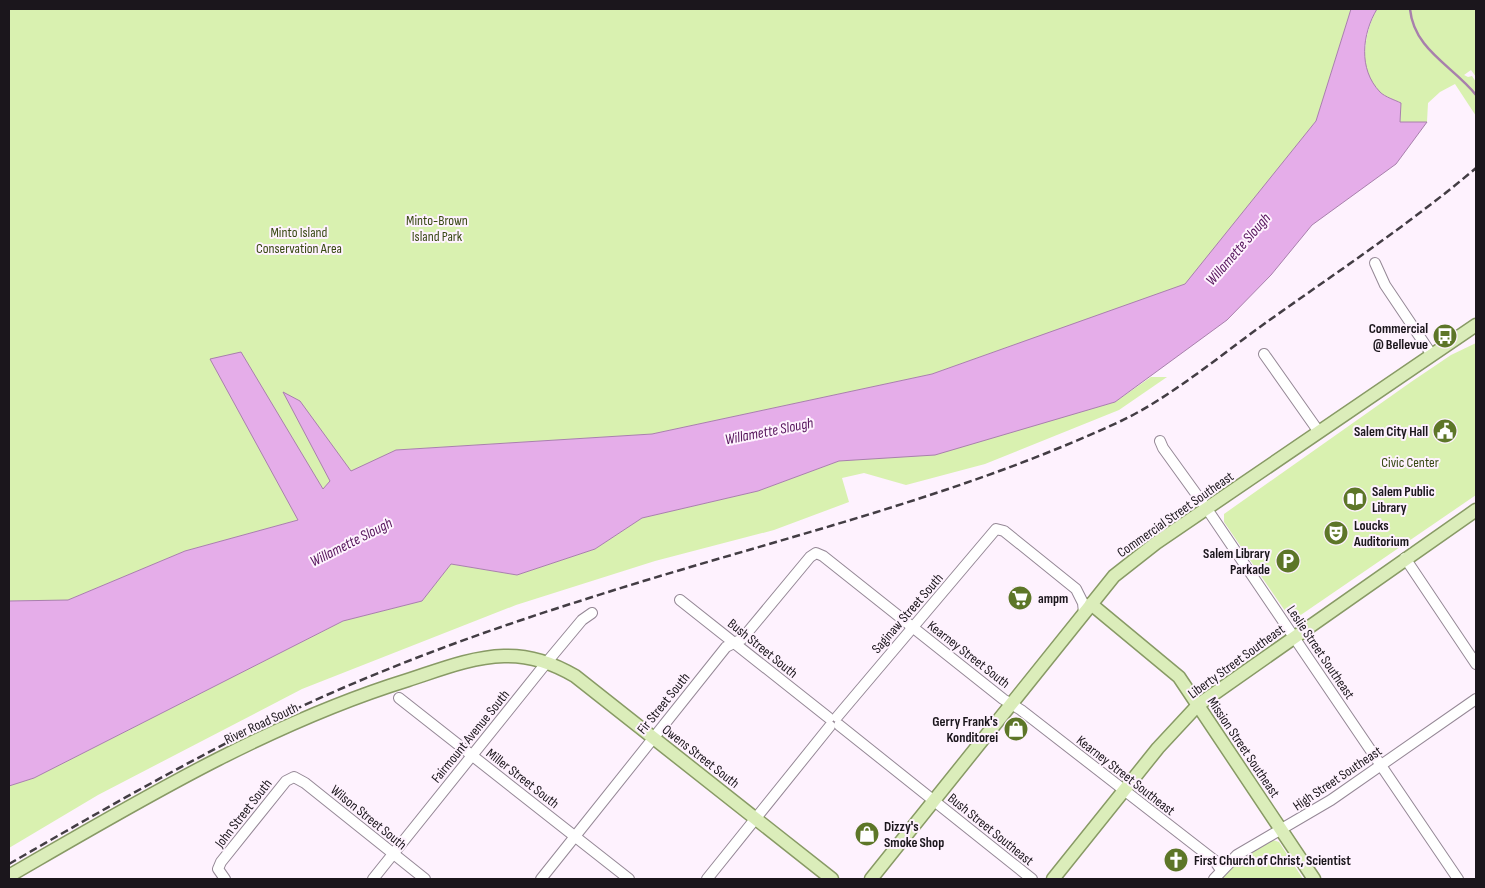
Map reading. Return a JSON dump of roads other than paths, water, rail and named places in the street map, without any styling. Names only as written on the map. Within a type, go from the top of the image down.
[{"type":"main road","name":"Commercial Street Southeast","points":[[871,879],[1114,576],[1130,562],[1476,325]]},
{"type":"main road","name":"Liberty Street Southeast","points":[[1054,879],[1172,732],[1198,705],[1476,510]]},
{"type":"main road","name":"Mission Street Southeast","points":[[1087,608],[1173,671],[1198,705],[1314,879]]},
{"type":"main road","name":"River Road South","points":[[9,876],[210,763],[271,733],[349,700],[472,661],[512,656],[547,662]]},
{"type":"main road","name":"Owens Street South","points":[[547,662],[575,676],[832,879]]},
{"type":"street","points":[[1375,262],[1385,285],[1432,354]]},
{"type":"street","points":[[1264,354],[1319,432]]},
{"type":"street","name":"Leslie Street Southeast","points":[[1160,441],[1458,879]]},
{"type":"street","name":"Saginaw Street South","points":[[707,879],[834,721],[998,528],[1076,589],[1080,589],[1090,597],[1087,608]]},
{"type":"street","name":"Kearney Street South","points":[[816,554],[823,556],[1010,704]]},
{"type":"street","name":"Fir Street South","points":[[540,879],[726,647],[742,639],[810,557],[816,554]]},
{"type":"street","points":[[1405,558],[1476,664]]},
{"type":"street","name":"Bush Street South","points":[[680,600],[933,800]]},
{"type":"street","name":"Fairmount Avenue South","points":[[373,879],[547,662],[582,620],[592,614]]},
{"type":"street","name":"Miller Street South","points":[[399,698],[629,879]]},
{"type":"street","name":"High Street Southeast","points":[[1214,879],[1221,870],[1244,850],[1315,810],[1476,699]]},
{"type":"street","name":"Kearney Street Southeast","points":[[1010,704],[1214,860],[1221,870]]},
{"type":"street","name":"Wilson Street South","points":[[294,777],[305,783],[426,879]]},
{"type":"street","name":"John Street South","points":[[224,879],[218,869],[286,781],[294,777]]},
{"type":"street","name":"Bush Street Southeast","points":[[933,800],[1032,879]]},
{"type":"water","name":"Willamette Slough","points":[[1351,9],[1377,9],[1368,29],[1365,51],[1365,62],[1373,83],[1382,94],[1401,103],[1400,122],[1427,122],[1396,164],[1312,225],[1271,275],[1227,320],[1115,402],[935,455],[839,461],[758,491],[642,518],[595,549],[517,575],[451,564],[422,601],[343,621],[34,778],[9,786],[9,601],[68,600],[185,551],[298,520],[210,359],[241,352],[323,489],[330,481],[283,392],[300,401],[351,471],[396,450],[652,434],[932,374],[1185,284],[1316,121]]},
{"type":"waterway","points":[[1410,9],[1413,23],[1427,47],[1476,95]]},
{"type":"railway","points":[[9,864],[213,750],[283,715],[356,682],[469,638],[583,600],[855,519],[990,475],[1121,421],[1160,399],[1198,373],[1401,227],[1476,168]]},
{"type":"place","name":"Commercial @ Bellevue","points":[[1445,336]]},
{"type":"place","name":"Salem City Hall","points":[[1445,431]]},
{"type":"place","name":"Salem Public Library","points":[[1355,499]]},
{"type":"place","name":"Loucks Auditorium","points":[[1336,533]]},
{"type":"place","name":"Salem Library Parkade","points":[[1288,561]]},
{"type":"place","name":"ampm","points":[[1020,598]]},
{"type":"place","name":"Gerry Frank's Konditorei","points":[[1016,729]]},
{"type":"place","name":"Dizzy's Smoke Shop","points":[[867,834]]},
{"type":"place","name":"First Church of Christ, Scientist","points":[[1176,860]]},
{"type":"park label","name":"Minto-Brown Island Park","points":[[437,228]]},
{"type":"park label","name":"Minto Island Conservation Area","points":[[299,240]]},
{"type":"park label","name":"Civic Center","points":[[1410,462]]}]
